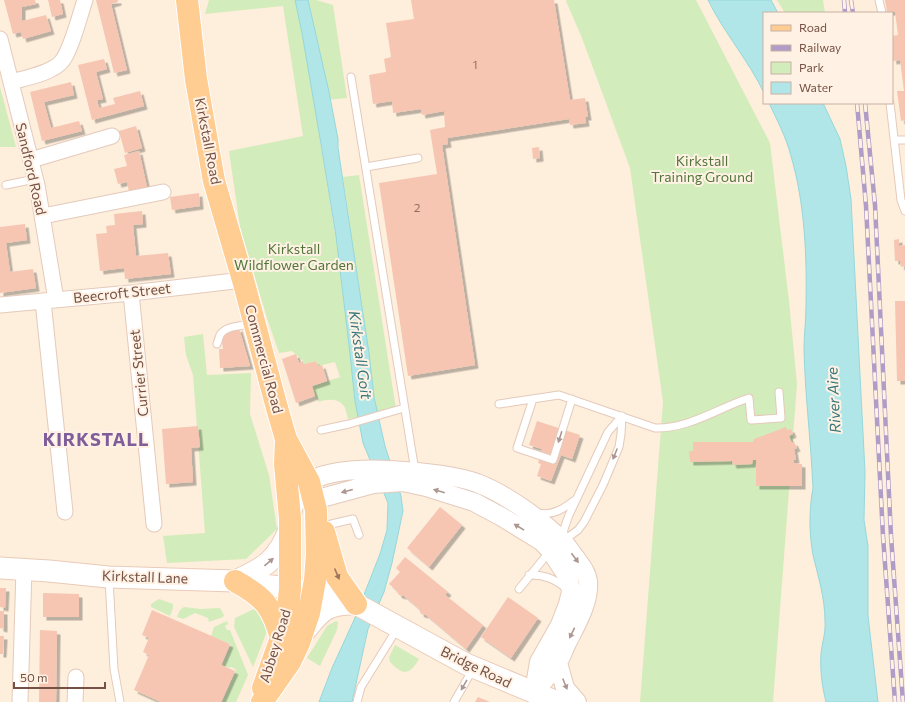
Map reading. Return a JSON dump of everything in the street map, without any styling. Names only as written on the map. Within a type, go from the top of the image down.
[{"type":"main road","name":"Kirkstall Road","points":[[187,0],[196,79],[214,181],[243,280]]},
{"type":"main road","name":"Commercial Road","points":[[243,280],[288,450],[314,506],[315,588]]},
{"type":"main road","name":"Commercial Road","points":[[288,450],[290,589]]},
{"type":"main road","points":[[314,506],[337,577],[356,604]]},
{"type":"main road","points":[[235,581],[250,575],[268,563],[276,555],[285,540],[290,523]]},
{"type":"main road","name":"Kirkstall Lane","points":[[0,568],[108,577],[235,581],[290,589],[315,588]]},
{"type":"main road","points":[[235,581],[254,592],[267,605],[276,620],[281,638]]},
{"type":"main road","name":"Bridge Road","points":[[315,588],[356,604],[474,667],[557,702]]},
{"type":"main road","name":"Abbey Road","points":[[262,702],[290,662],[303,634],[315,588]]},
{"type":"main road","name":"Abbey Road","points":[[258,702],[281,638],[288,609],[290,589]]},
{"type":"main road","points":[[303,634],[327,607],[340,604],[356,604]]},
{"type":"street","points":[[11,82],[51,69],[62,61],[70,46],[85,0]]},
{"type":"street","name":"Sandford Road","points":[[0,39],[31,160],[43,216],[65,512]]},
{"type":"street","points":[[31,160],[112,136]]},
{"type":"street","points":[[43,216],[163,192]]},
{"type":"street","name":"Beecroft Street","points":[[0,305],[131,293],[243,280]]},
{"type":"street","name":"Currier Street","points":[[131,293],[154,524]]},
{"type":"street","points":[[288,450],[321,470],[332,474],[372,477],[405,474],[454,476],[478,484],[528,512],[556,546],[582,566],[588,579],[588,590],[577,623],[558,663],[534,693]]},
{"type":"street","points":[[314,506],[315,479],[332,474]]},
{"type":"street","points":[[405,474],[426,487],[474,502],[541,541],[556,546]]},
{"type":"street","points":[[290,523],[314,506],[372,477]]},
{"type":"street","points":[[534,693],[539,662],[560,625],[571,592],[569,579],[556,546]]},
{"type":"street","points":[[20,702],[24,569]]},
{"type":"street","points":[[558,663],[565,688],[577,702]]},
{"type":"street","points":[[75,702],[76,677]]},
{"type":"lane","points":[[879,0],[882,12]]},
{"type":"lane","points":[[351,77],[404,408],[405,474]]},
{"type":"lane","points":[[890,104],[894,140],[902,176],[901,200],[905,211]]},
{"type":"lane","points":[[894,140],[905,140]]},
{"type":"lane","points":[[366,167],[418,158]]},
{"type":"lane","points":[[6,185],[35,179]]},
{"type":"lane","points":[[218,344],[224,330],[240,325],[255,325]]},
{"type":"lane","points":[[499,404],[559,395],[655,428],[661,428],[693,422],[735,402],[749,398],[751,420],[781,418],[778,392]]},
{"type":"lane","points":[[533,399],[517,448],[553,460],[572,400]]},
{"type":"lane","points":[[321,430],[349,424],[404,408]]},
{"type":"lane","points":[[556,546],[608,432],[622,416]]},
{"type":"lane","points":[[519,589],[529,575],[556,546],[578,530],[584,522],[619,447],[622,416]]},
{"type":"lane","points":[[528,512],[546,514],[559,511],[577,499]]},
{"type":"lane","points":[[314,506],[353,519],[359,535]]},
{"type":"lane","points":[[529,575],[537,575],[556,580],[571,592]]},
{"type":"lane","points":[[108,577],[114,670],[120,702]]},
{"type":"lane","points":[[357,702],[361,687],[390,622]]},
{"type":"lane","points":[[454,702],[474,667]]},
{"type":"green space","name":"Kirkstall Wildflower Garden","points":[[209,0],[316,0],[333,5],[347,98],[314,101],[335,234],[350,223],[343,177],[359,175],[396,409],[348,419],[342,403],[336,400],[325,400],[319,402],[315,396],[312,386],[340,377],[335,362],[318,366],[316,361],[304,364],[303,361],[292,351],[279,353],[240,227],[229,151],[303,136],[283,6],[205,14]]},
{"type":"green space","name":"Kirkstall Training Ground","points":[[696,0],[770,143],[789,301],[797,384],[773,702],[640,702],[663,402],[630,168],[582,38],[566,1]]},
{"type":"green space","points":[[777,0],[823,0],[825,12],[784,12]]},
{"type":"green space","points":[[0,87],[16,147],[0,147]]},
{"type":"green space","points":[[203,334],[207,375],[251,373],[250,414],[269,475],[277,529],[246,559],[167,563],[163,536],[205,533],[193,375],[186,355],[184,337]]},
{"type":"green space","points":[[159,599],[173,604],[170,616],[151,607],[151,604]]},
{"type":"green space","points":[[184,607],[200,609],[220,608],[224,615],[223,617],[209,622],[208,618],[195,613],[183,619],[177,617],[180,610]]},
{"type":"green space","points":[[254,609],[259,612],[266,624],[267,631],[253,667],[234,627],[235,618]]},
{"type":"green space","points":[[227,621],[228,624],[225,626],[227,630],[230,630],[248,675],[236,702],[222,702],[236,671],[234,668],[229,668],[222,665],[231,644],[211,636],[214,627]]},
{"type":"green space","points":[[336,621],[338,622],[337,630],[320,666],[307,658],[327,626]]},
{"type":"green space","points":[[395,645],[419,659],[409,671],[406,672],[399,670],[390,662],[389,657]]},
{"type":"water","name":"Kirkstall Goit","points":[[295,0],[308,0],[329,92],[338,139],[338,148],[369,353],[374,397],[385,446],[401,496],[403,511],[384,592],[368,629],[352,702],[319,702],[380,554],[387,530],[388,503],[363,443],[355,401],[336,236],[302,33]]},
{"type":"water","points":[[708,0],[771,0],[777,12],[763,12],[763,91],[758,81]]},
{"type":"water","name":"River Aire","points":[[769,104],[823,104],[840,139],[846,166],[851,199],[865,472],[864,520],[868,546],[868,616],[878,702],[826,702],[823,690],[821,660],[825,629],[825,612],[821,587],[813,555],[810,530],[810,513],[813,488],[804,344],[806,287],[804,231],[796,174],[784,135]]},
{"type":"building","points":[[4,0],[35,0],[36,4],[22,7],[22,21],[46,15],[51,31],[23,39],[21,32],[13,34]]},
{"type":"building","points":[[48,0],[60,0],[63,14],[52,17]]},
{"type":"building","points":[[96,0],[118,0],[118,2],[111,4],[127,70],[114,73]]},
{"type":"building","points":[[411,0],[554,0],[570,100],[585,98],[588,117],[585,117],[586,123],[570,125],[569,119],[447,138],[448,144],[442,145],[475,365],[408,376],[379,183],[437,174],[430,130],[445,127],[444,111],[422,115],[421,109],[393,113],[392,101],[373,104],[369,75],[386,72],[384,59],[391,57],[386,23],[414,19]]},
{"type":"building","points":[[885,0],[905,0],[905,120],[901,121],[897,91],[904,91],[900,60],[893,61],[893,36],[898,35],[895,12],[887,12]]},
{"type":"building","points":[[104,59],[107,69],[96,72],[103,99],[97,100],[99,108],[115,104],[113,98],[140,91],[144,106],[92,120],[78,65]]},
{"type":"building","points":[[71,82],[74,95],[44,102],[51,128],[79,121],[82,131],[42,141],[30,92]]},
{"type":"building","points":[[136,126],[142,148],[125,153],[119,131]]},
{"type":"building","points":[[539,147],[540,158],[533,159],[532,148]]},
{"type":"building","points":[[139,151],[147,187],[129,192],[127,182],[118,184],[114,169],[127,166],[124,155]]},
{"type":"building","points":[[199,193],[200,206],[172,210],[170,197]]},
{"type":"building","points":[[142,211],[143,224],[133,225],[136,256],[168,253],[171,274],[125,279],[124,268],[100,271],[96,234],[107,233],[106,226],[115,225],[114,214]]},
{"type":"building","points":[[25,224],[27,240],[6,243],[10,272],[33,269],[36,288],[0,293],[0,227]]},
{"type":"building","points":[[899,239],[899,246],[905,245],[905,266],[901,267],[900,261],[895,261],[894,240]]},
{"type":"building","points":[[895,301],[905,301],[905,381],[897,381]]},
{"type":"building","points":[[239,328],[250,366],[220,368],[219,349],[223,349],[221,334]]},
{"type":"building","points":[[296,354],[299,363],[303,361],[304,364],[316,361],[318,366],[322,365],[327,381],[312,386],[315,396],[296,403],[282,359]]},
{"type":"building","points":[[537,421],[580,435],[572,459],[561,455],[551,481],[537,476],[541,464],[538,463],[542,449],[529,445]]},
{"type":"building","points":[[198,426],[200,447],[191,448],[193,482],[166,484],[162,429]]},
{"type":"building","points":[[786,427],[787,430],[791,429],[793,434],[789,436],[792,443],[794,442],[797,448],[794,449],[796,460],[794,460],[794,463],[802,464],[802,486],[756,486],[756,460],[753,460],[752,464],[733,465],[732,461],[690,462],[689,451],[693,451],[693,442],[753,442],[754,439]]},
{"type":"building","points":[[440,507],[462,525],[429,567],[407,548]]},
{"type":"building","points":[[405,557],[448,592],[445,595],[483,625],[466,649],[426,615],[421,614],[419,609],[404,596],[399,595],[389,584],[400,572],[396,568]]},
{"type":"building","points":[[0,588],[6,588],[5,608],[0,607]]},
{"type":"building","points":[[43,593],[79,594],[79,617],[43,617]]},
{"type":"building","points":[[508,597],[538,618],[511,658],[481,637]]},
{"type":"building","points":[[152,610],[230,644],[221,665],[235,671],[221,702],[161,702],[134,690],[149,655],[143,652],[149,638],[142,635]]},
{"type":"building","points":[[0,611],[4,611],[4,629],[0,628]]},
{"type":"building","points":[[40,630],[57,631],[56,702],[39,702]]},
{"type":"building","points":[[0,636],[4,636],[3,654],[0,654]]},
{"type":"building","points":[[478,697],[490,702],[475,702]]},
{"type":"railway","points":[[844,0],[845,12]]},
{"type":"railway","points":[[851,0],[853,12]]},
{"type":"railway","points":[[857,104],[866,206],[883,536],[895,702]]},
{"type":"railway","points":[[865,104],[875,205],[891,536],[903,702]]},
{"type":"district","name":"KIRKSTALL","points":[[96,440]]}]
